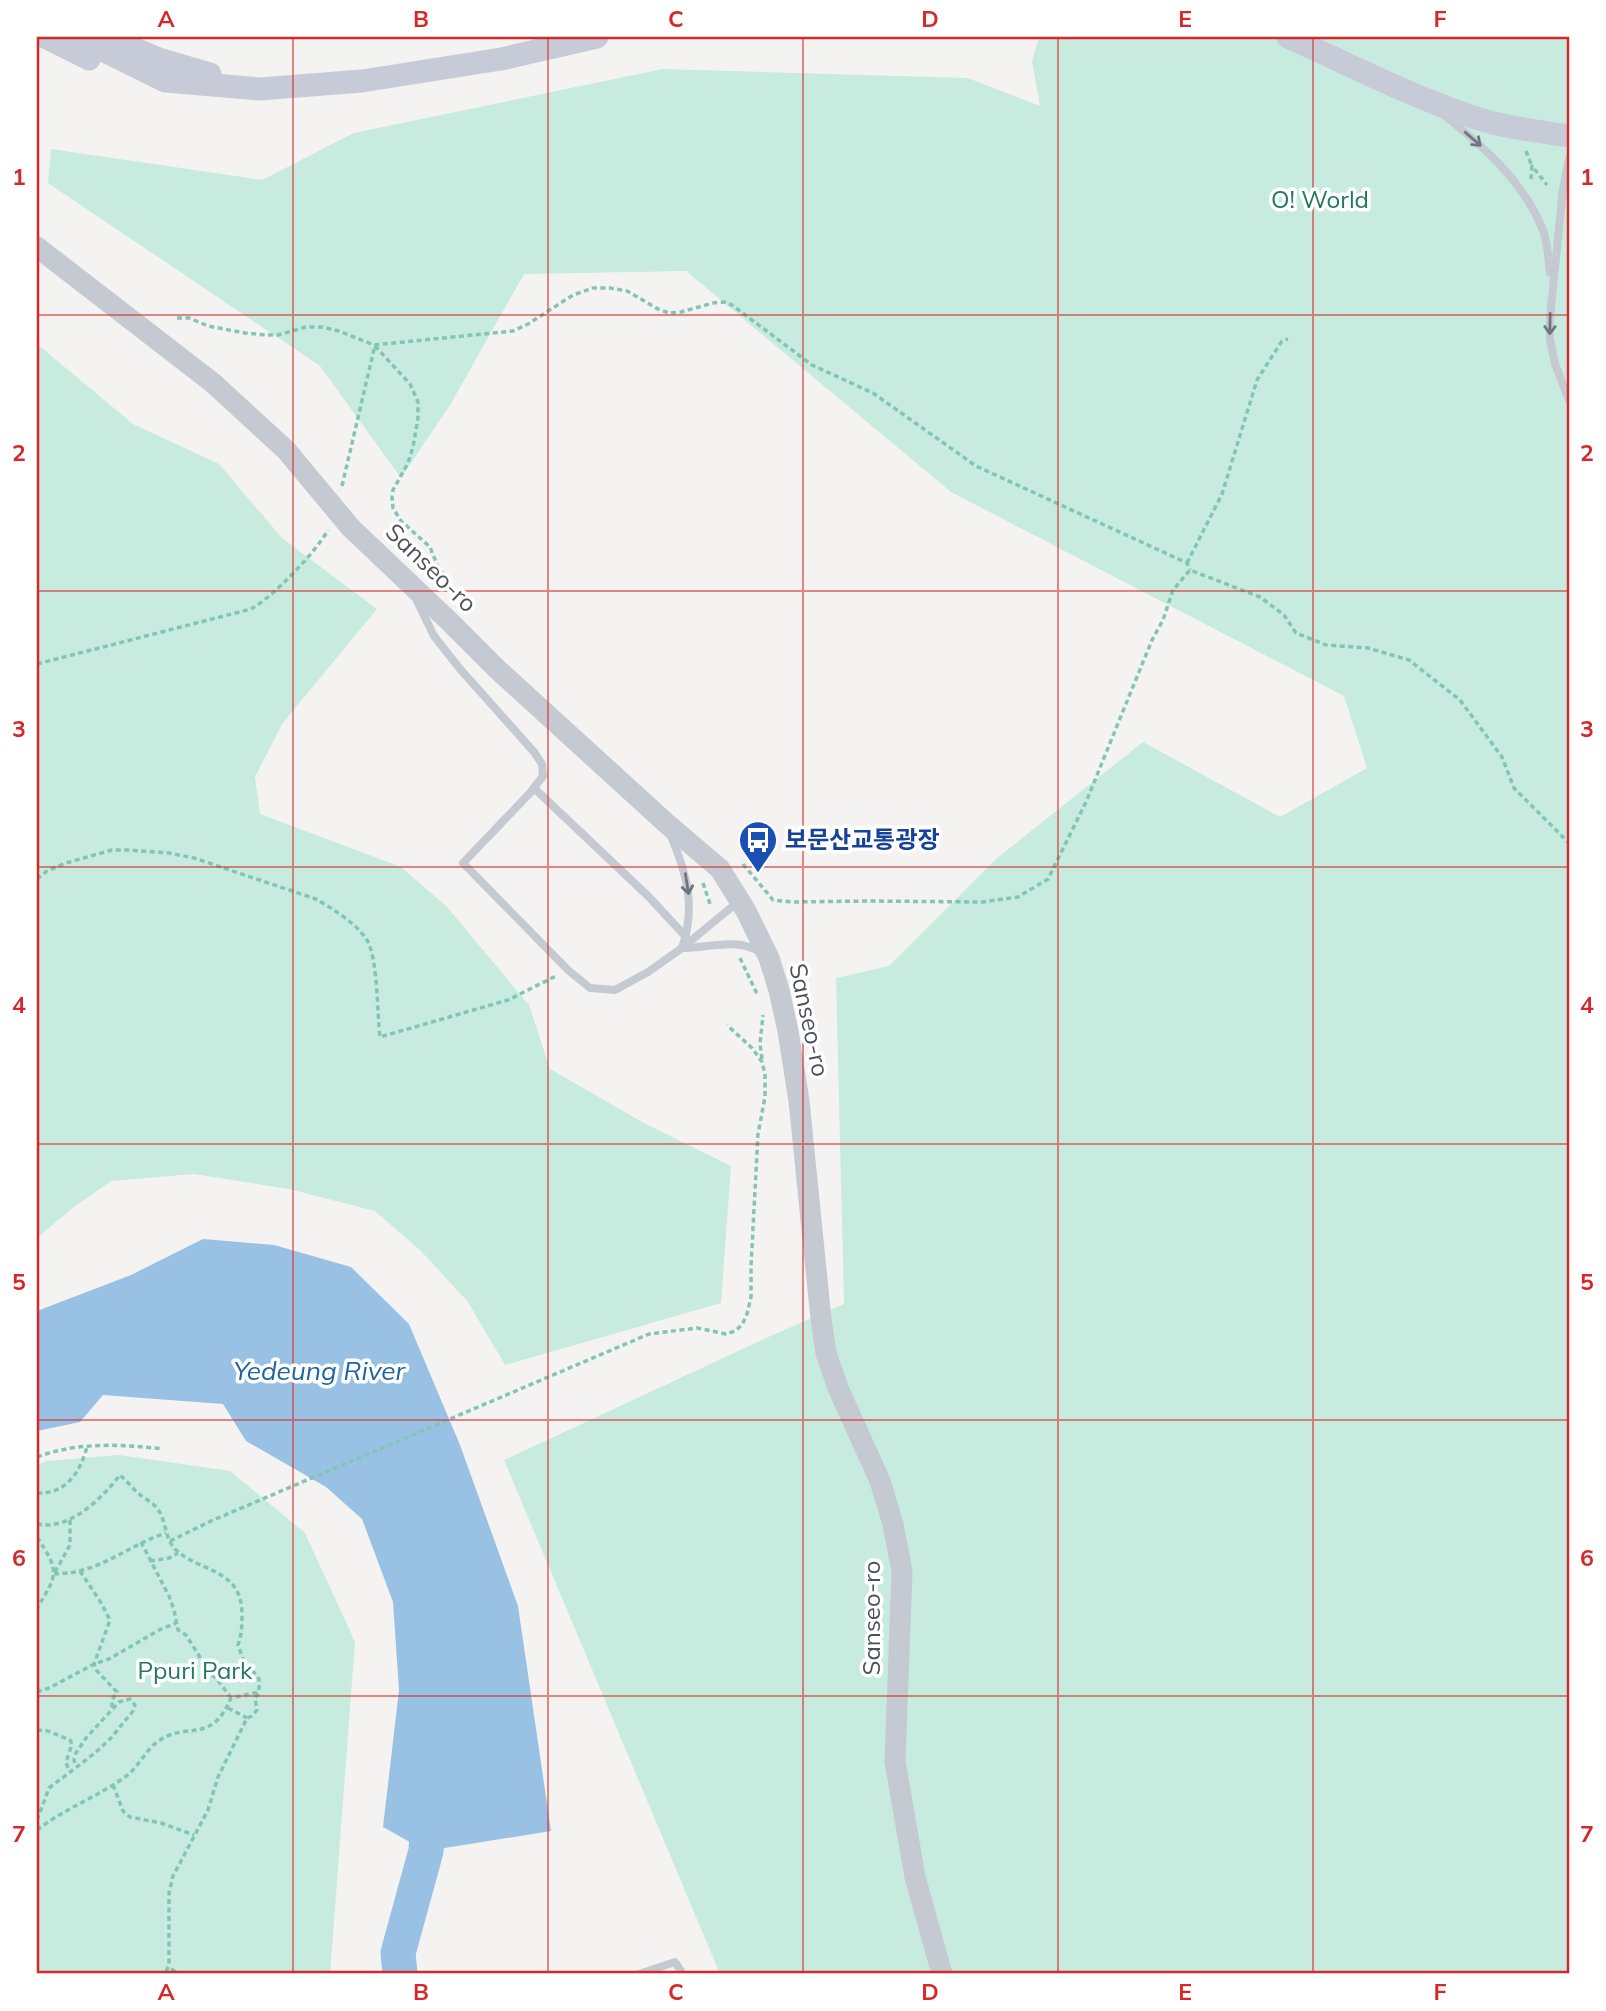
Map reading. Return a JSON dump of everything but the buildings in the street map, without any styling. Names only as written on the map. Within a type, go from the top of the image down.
[{"type":"main road","points":[[45,37],[105,67],[165,81],[260,89],[362,81],[501,59],[597,37]]},
{"type":"main road","points":[[76,37],[165,81]]},
{"type":"main road","points":[[107,37],[159,59],[260,89]]},
{"type":"main road","points":[[138,37],[189,56],[260,89]]},
{"type":"main road","points":[[1289,37],[1471,116],[1529,130],[1569,136]]},
{"type":"street","name":"Sanseo-ro","points":[[37,247],[213,383],[286,450],[351,528],[497,669],[720,869],[746,911],[769,958],[788,1031],[799,1101],[826,1353],[838,1388],[880,1481],[893,1524],[902,1572],[895,1761],[915,1877],[942,1974]]},
{"type":"lane","points":[[1420,96],[1478,142],[1525,194],[1545,232],[1552,286]]},
{"type":"lane","points":[[1569,159],[1552,286],[1550,339],[1555,364],[1569,400]]},
{"type":"lane","points":[[409,582],[434,636],[542,764],[543,776],[534,788],[464,863],[568,970],[590,988],[615,990],[648,972],[682,948],[738,901]]},
{"type":"lane","points":[[534,788],[649,897],[686,937]]},
{"type":"lane","points":[[666,823],[687,880],[688,922],[682,948]]},
{"type":"lane","points":[[682,948],[736,943],[748,945],[769,958]]},
{"type":"lane","points":[[639,1974],[675,1962],[683,1974]]},
{"type":"path","points":[[1526,152],[1532,166],[1547,185]]},
{"type":"path","points":[[1531,179],[1532,166]]},
{"type":"path","points":[[375,345],[513,331],[573,295],[593,288],[627,291],[669,313],[724,302],[743,311],[812,365],[873,393],[976,466],[1187,563],[1190,570],[1260,597],[1284,615],[1296,633],[1326,645],[1367,648],[1409,660],[1460,700],[1502,757],[1514,788],[1569,843]]},
{"type":"path","points":[[177,318],[189,318],[208,326],[245,334],[278,335],[306,327],[322,327],[375,345],[410,384],[418,402],[413,447],[408,463],[393,490],[393,508],[401,521],[430,547],[438,567],[447,579],[450,622]]},
{"type":"path","points":[[1187,563],[1222,494],[1257,380],[1282,341],[1288,339]]},
{"type":"path","points":[[37,664],[251,609],[278,588],[313,550],[331,525],[375,345]]},
{"type":"path","points":[[737,857],[772,900],[793,902],[982,902],[1018,897],[1048,879],[1086,802],[1163,620],[1173,590],[1190,570]]},
{"type":"path","points":[[37,879],[47,871],[66,863],[112,850],[129,850],[194,858],[316,899],[328,905],[358,930],[369,946],[374,967],[380,1037],[508,1000],[568,970]]},
{"type":"path","points":[[703,883],[710,904]]},
{"type":"path","points":[[736,950],[758,996]]},
{"type":"path","points":[[170,1541],[649,1334],[697,1328],[726,1334],[742,1325],[751,1297],[758,1134],[765,1097],[765,1074],[760,1044],[765,1019],[764,1009]]},
{"type":"path","points":[[727,1025],[752,1048],[762,1062]]},
{"type":"path","points":[[37,1457],[62,1449],[87,1447],[135,1446],[163,1449]]},
{"type":"path","points":[[37,1493],[55,1491],[69,1482],[82,1466],[87,1447]]},
{"type":"path","points":[[37,1524],[58,1524],[90,1507],[120,1475],[157,1507],[170,1541],[178,1552],[228,1580],[242,1602],[242,1627],[238,1645],[245,1664],[258,1679],[259,1692],[255,1698],[257,1710],[247,1718],[218,1777],[208,1810],[173,1877],[169,1893],[170,1971],[180,1974]]},
{"type":"path","points":[[37,1608],[70,1545],[70,1518]]},
{"type":"path","points":[[54,1574],[80,1571],[106,1562],[141,1542],[167,1532]]},
{"type":"path","points":[[37,1537],[54,1565],[54,1574]]},
{"type":"path","points":[[141,1542],[172,1603],[178,1630],[186,1635],[210,1673],[231,1698]]},
{"type":"path","points":[[150,1561],[169,1558],[178,1552]]},
{"type":"path","points":[[80,1571],[110,1620],[94,1664],[97,1671],[117,1692],[112,1710]]},
{"type":"path","points":[[37,1692],[109,1659],[176,1623]]},
{"type":"path","points":[[231,1698],[259,1692]]},
{"type":"path","points":[[37,1830],[66,1810],[113,1785],[133,1770],[159,1740],[206,1729],[220,1718],[231,1698]]},
{"type":"path","points":[[37,1820],[49,1788],[111,1738],[133,1711],[135,1705],[130,1699],[119,1702],[80,1746],[74,1759],[75,1766]]},
{"type":"path","points":[[227,1708],[247,1718]]},
{"type":"path","points":[[37,1730],[48,1731],[70,1740],[72,1744],[66,1762],[69,1771]]},
{"type":"path","points":[[113,1785],[122,1811],[130,1817],[161,1823],[194,1835]]},
{"type":"green space","name":"O! World","points":[[1039,37],[1569,37],[1569,1974],[720,1974],[504,1460],[844,1304],[836,978],[889,966],[996,859],[1143,742],[1280,817],[1367,768],[1344,696],[951,492],[686,271],[524,274],[450,405],[401,478],[320,366],[48,183],[51,149],[262,180],[354,133],[663,69],[968,78],[1040,106],[1032,61]]},
{"type":"green space","points":[[37,344],[133,424],[219,464],[282,538],[377,609],[282,724],[255,777],[260,814],[401,867],[447,907],[529,1005],[550,1069],[644,1123],[731,1166],[721,1303],[505,1365],[468,1302],[421,1251],[375,1211],[289,1189],[194,1174],[111,1181],[37,1238]]},
{"type":"green space","name":"Ppuri Park","points":[[119,1455],[230,1471],[305,1533],[355,1642],[330,1974],[37,1974],[37,1465],[46,1461]]},
{"type":"water","name":"Yedeung River","points":[[203,1239],[274,1245],[351,1267],[409,1324],[460,1445],[518,1606],[551,1831],[426,1851],[383,1827],[399,1690],[393,1602],[362,1519],[326,1487],[246,1441],[223,1404],[103,1395],[80,1422],[37,1431],[37,1311],[131,1275]]},
{"type":"waterway","points":[[400,1974],[398,1953],[426,1851],[429,1803]]},
{"type":"place","name":"보문산교통광장","points":[[758,874]]}]
